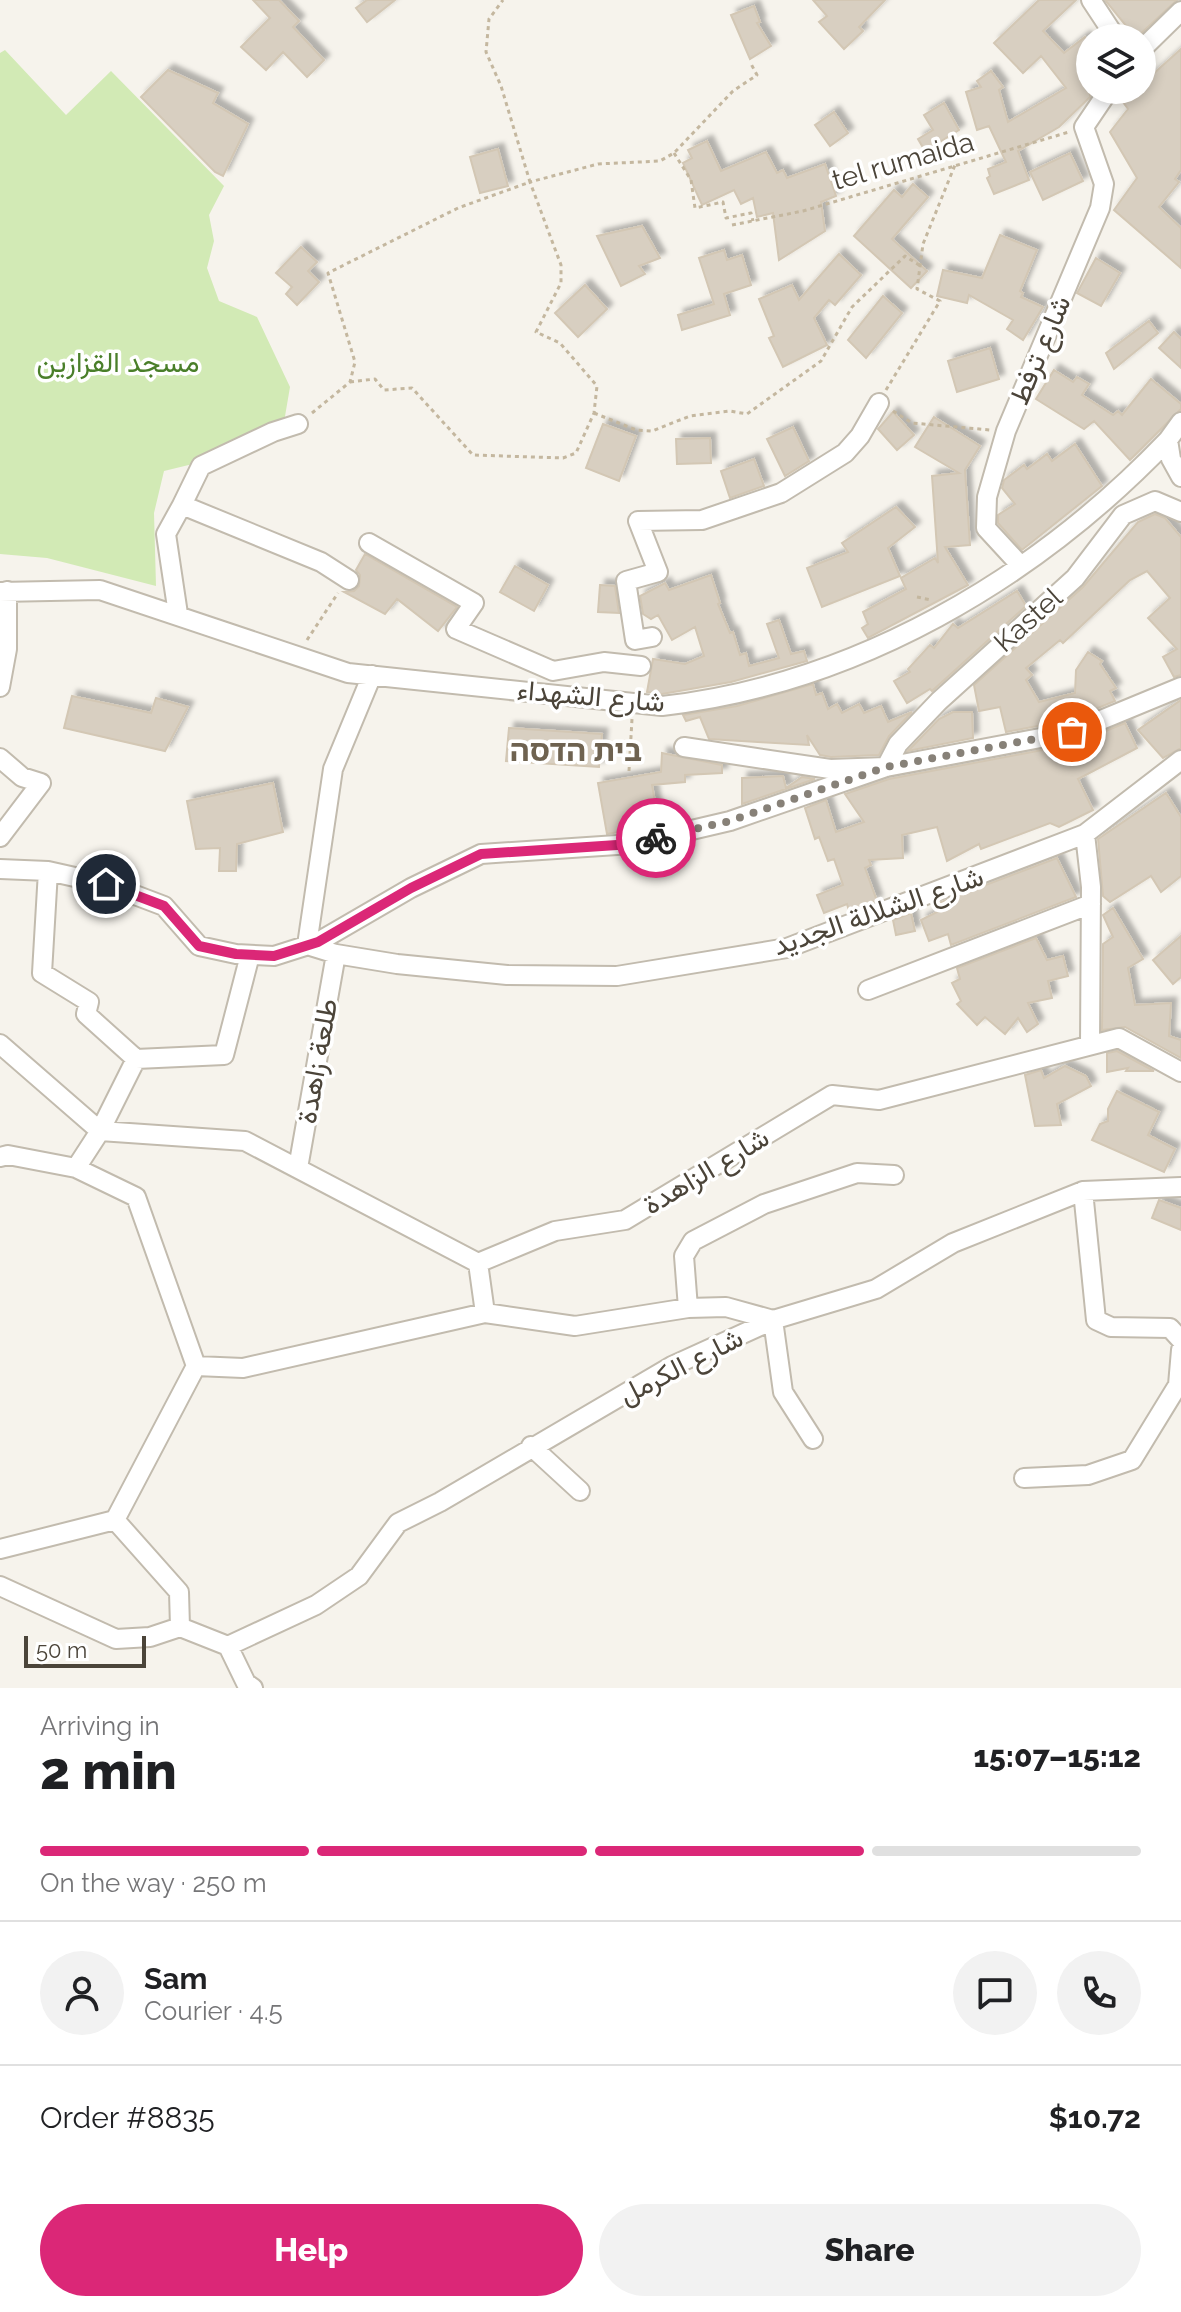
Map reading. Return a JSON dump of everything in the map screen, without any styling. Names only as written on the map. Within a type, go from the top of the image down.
[{"type":"street","points":[[1091,0],[1107,24]]},
{"type":"street","points":[[1156,35],[1181,11]]},
{"type":"street","points":[[1084,127],[1100,104]]},
{"type":"street","name":"شارع ترفط","points":[[1021,566],[986,528],[990,483],[1006,431],[1100,208],[1104,184],[1084,127]]},
{"type":"street","points":[[652,637],[635,640],[626,581],[658,572],[638,521],[702,520],[781,493],[845,453],[860,436],[879,403]]},
{"type":"street","name":"شارع الشهداء","points":[[4,591],[100,590],[348,673],[662,706],[706,701],[761,689],[842,661],[927,623],[988,590],[1056,542],[1142,468],[1181,422]]},
{"type":"street","points":[[178,614],[166,534],[201,466],[273,432],[298,424]]},
{"type":"street","points":[[1168,440],[1171,459],[1181,477]]},
{"type":"street","name":"Kastel","points":[[886,767],[898,744],[939,701],[1075,578],[1123,515],[1155,501],[1181,512]]},
{"type":"street","points":[[182,505],[321,562],[349,580]]},
{"type":"street","points":[[369,543],[474,603],[456,629],[553,671],[604,662],[641,666]]},
{"type":"street","points":[[0,687],[7,649],[4,591]]},
{"type":"street","points":[[307,945],[333,769],[372,675]]},
{"type":"street","points":[[0,869],[48,871],[106,884],[164,906],[199,946],[274,956],[307,945],[481,854],[632,844],[730,821],[886,767],[1072,732],[1181,687]]},
{"type":"street","points":[[684,747],[830,769],[886,767]]},
{"type":"street","points":[[0,758],[22,777],[41,783],[0,837]]},
{"type":"street","name":"شارع الشلالة الجديد","points":[[307,945],[336,954],[507,975],[617,976],[787,948],[1085,834],[1181,760]]},
{"type":"street","points":[[1085,834],[1091,904],[1090,1045]]},
{"type":"street","points":[[48,871],[42,973],[89,1002],[86,1014],[136,1059],[224,1055],[250,955]]},
{"type":"street","points":[[868,990],[1091,904]]},
{"type":"street","name":"طلعة زاهدة","points":[[298,1168],[336,954]]},
{"type":"street","name":"شارع الزاهدة","points":[[478,1263],[555,1231],[625,1220],[832,1095],[879,1100],[1119,1038],[1181,1072]]},
{"type":"street","points":[[0,1044],[100,1131],[245,1141],[478,1263],[485,1313]]},
{"type":"street","points":[[81,1171],[136,1059]]},
{"type":"street","points":[[0,1157],[8,1155],[81,1171],[136,1197],[196,1366],[115,1520],[0,1549]]},
{"type":"street","points":[[688,1308],[684,1256],[693,1241],[764,1204],[857,1173],[894,1175]]},
{"type":"street","name":"شارع الكرمل","points":[[228,1646],[316,1605],[359,1576],[398,1523],[440,1502],[672,1366],[773,1320],[876,1289],[953,1243],[1083,1191],[1181,1187]]},
{"type":"street","points":[[1083,1191],[1096,1320],[1111,1327],[1170,1328],[1181,1340]]},
{"type":"street","points":[[196,1366],[243,1368],[485,1313],[575,1326],[688,1308],[726,1307],[773,1320],[783,1392],[813,1439]]},
{"type":"street","points":[[1024,1478],[1088,1475],[1132,1460],[1178,1385],[1181,1350]]},
{"type":"street","points":[[531,1446],[580,1491]]},
{"type":"street","points":[[115,1520],[179,1592],[180,1627]]},
{"type":"street","points":[[0,1586],[116,1639],[150,1637],[180,1627],[228,1646],[246,1683],[253,1688]]},
{"type":"path","points":[[298,424],[350,382],[375,379],[384,390],[412,388],[473,455],[563,458],[576,453],[594,413],[597,386],[560,343],[536,332],[561,283],[561,265],[530,182],[501,86],[486,52],[489,19],[503,0]]},
{"type":"path","points":[[350,382],[355,362],[328,273],[458,208],[530,182],[598,164],[660,161],[674,153],[733,91],[757,75],[750,62]]},
{"type":"path","name":"tel rumaida","points":[[732,225],[803,211],[955,165],[986,159],[1084,127]]},
{"type":"path","points":[[674,153],[691,180],[695,208],[723,202],[726,218],[751,213],[753,221]]},
{"type":"path","points":[[955,165],[923,244],[917,289],[940,301],[879,403],[912,423],[1006,431]]},
{"type":"path","points":[[594,413],[636,430],[652,431],[690,416],[730,411],[747,414],[821,361],[852,307],[905,256],[922,267]]},
{"type":"path","points":[[297,657],[327,606],[349,580]]},
{"type":"path","points":[[629,771],[632,703]]},
{"type":"green space","name":"مسجد القزازين","points":[[5,50],[66,115],[111,71],[224,186],[209,215],[214,241],[207,268],[219,301],[257,317],[290,387],[283,428],[201,462],[164,471],[154,513],[156,586],[47,558],[0,554],[0,53]]},
{"type":"building","points":[[253,0],[279,0],[299,21],[293,27],[324,60],[307,77],[283,52],[266,70],[241,47],[270,18]]},
{"type":"building","points":[[367,0],[395,0],[367,22],[356,8]]},
{"type":"building","points":[[813,0],[885,0],[859,27],[863,31],[844,49],[819,22],[827,16]]},
{"type":"building","points":[[1039,0],[1076,0],[1043,31],[1064,53],[1076,44],[1076,104],[1083,104],[1059,127],[1018,151],[1029,180],[994,194],[987,178],[990,176],[988,169],[1006,162],[989,126],[977,130],[966,92],[981,87],[977,81],[991,71],[1003,87],[999,90],[1008,122],[1066,88],[1041,56],[1023,73],[994,43]]},
{"type":"building","points":[[1105,0],[1177,0],[1151,24],[1125,24]]},
{"type":"building","points":[[754,6],[760,22],[757,23],[771,46],[750,59],[731,15]]},
{"type":"building","points":[[1181,49],[1181,170],[1175,179],[1179,182],[1159,207],[1181,228],[1181,268],[1114,210],[1137,178],[1110,132],[1128,109],[1124,104],[1156,104],[1156,71]]},
{"type":"building","points":[[168,70],[218,93],[213,103],[248,124],[223,176],[215,172],[141,97]]},
{"type":"building","points":[[944,103],[959,130],[925,151],[918,139],[933,130],[924,115]]},
{"type":"building","points":[[834,112],[848,133],[830,146],[815,125]]},
{"type":"building","points":[[707,141],[721,171],[766,152],[777,173],[783,170],[787,178],[825,164],[836,196],[821,202],[825,231],[779,260],[773,213],[757,217],[753,198],[741,204],[734,190],[702,205],[683,163],[692,158],[688,150]]},
{"type":"building","points":[[498,149],[508,186],[480,193],[470,157]]},
{"type":"building","points":[[1070,153],[1083,181],[1043,200],[1030,172]]},
{"type":"building","points":[[913,184],[928,197],[892,239],[927,271],[911,288],[854,236],[894,190],[902,197]]},
{"type":"building","points":[[642,226],[660,258],[639,266],[645,274],[621,286],[597,236]]},
{"type":"building","points":[[1000,235],[1037,250],[1020,291],[1023,293],[1021,297],[1043,307],[1023,340],[1007,329],[1013,320],[969,295],[967,303],[937,296],[943,270],[982,278]]},
{"type":"building","points":[[301,247],[317,262],[308,271],[319,282],[297,305],[286,294],[292,287],[276,273]]},
{"type":"building","points":[[724,250],[727,260],[742,255],[751,285],[724,294],[730,315],[682,330],[678,315],[714,304],[699,258]]},
{"type":"building","points":[[839,254],[861,275],[835,305],[829,300],[814,318],[827,345],[783,367],[769,338],[774,336],[759,299],[792,285],[799,300]]},
{"type":"building","points":[[1096,258],[1120,273],[1101,306],[1077,293]]},
{"type":"building","points":[[585,285],[607,309],[578,337],[555,313]]},
{"type":"building","points":[[883,296],[902,313],[866,358],[848,340]]},
{"type":"building","points":[[1149,321],[1158,333],[1114,369],[1106,353]]},
{"type":"building","points":[[1174,332],[1181,339],[1181,368],[1159,348]]},
{"type":"building","points":[[990,348],[999,379],[957,392],[948,361]]},
{"type":"building","points":[[1054,370],[1073,382],[1077,377],[1089,384],[1082,395],[1113,415],[1118,411],[1122,415],[1151,379],[1181,404],[1181,409],[1130,460],[1094,421],[1084,429],[1036,399]]},
{"type":"building","points":[[893,412],[914,435],[897,450],[878,429]]},
{"type":"building","points":[[934,417],[980,446],[965,470],[970,545],[945,547],[968,585],[868,638],[862,628],[868,624],[863,612],[906,589],[901,578],[935,558],[938,563],[932,476],[959,473],[915,447]]},
{"type":"building","points":[[603,424],[636,436],[619,481],[586,468]]},
{"type":"building","points":[[793,427],[809,461],[785,476],[767,439]]},
{"type":"building","points":[[710,438],[711,463],[677,464],[676,439]]},
{"type":"building","points":[[1075,444],[1102,486],[1022,550],[998,523],[998,515],[1015,504],[1002,488],[1004,480],[1024,465],[1027,469],[1047,454],[1052,461]]},
{"type":"building","points":[[754,459],[764,486],[730,498],[721,471]]},
{"type":"building","points":[[896,507],[915,527],[888,548],[900,576],[822,607],[807,568],[848,552],[842,543]]},
{"type":"building","points":[[1155,514],[1165,518],[1181,537],[1181,675],[1174,677],[1163,657],[1177,649],[1148,618],[1170,598],[1147,571],[1130,580],[1063,643],[1060,640],[1026,668],[1032,675],[1026,680],[1039,702],[1075,693],[1076,670],[1088,652],[1102,661],[1100,664],[1116,688],[1110,691],[1115,701],[1069,720],[1006,732],[1000,707],[979,711],[974,685],[1083,587],[1138,522]]},
{"type":"building","points":[[365,554],[457,607],[438,631],[397,599],[385,614],[344,592],[354,591],[359,586],[360,575],[356,570]]},
{"type":"building","points":[[515,566],[548,585],[534,611],[500,592]]},
{"type":"building","points":[[711,575],[730,633],[733,632],[740,655],[746,653],[749,666],[779,658],[767,624],[779,620],[791,654],[804,651],[807,661],[731,682],[662,694],[647,692],[653,659],[685,664],[704,656],[695,627],[672,640],[658,615],[651,619],[643,614],[640,596],[665,583],[669,590]]},
{"type":"building","points":[[600,585],[615,586],[619,613],[598,612]]},
{"type":"building","points":[[1017,591],[1026,606],[932,691],[930,689],[907,703],[894,681],[910,672],[908,669],[930,645],[934,648],[953,624],[958,628]]},
{"type":"building","points":[[813,684],[816,695],[822,693],[828,709],[837,704],[842,713],[859,704],[864,713],[881,706],[888,722],[912,712],[889,736],[879,755],[831,757],[820,755],[807,735],[809,745],[709,739],[700,717],[686,721],[683,715],[737,706]]},
{"type":"building","points":[[72,696],[151,713],[156,698],[188,707],[165,751],[64,728]]},
{"type":"building","points":[[1181,700],[1181,748],[1163,758],[1138,730]]},
{"type":"building","points":[[953,712],[972,712],[973,738],[908,751],[939,719]]},
{"type":"building","points":[[1125,723],[1137,748],[1078,779],[1093,810],[1059,827],[1050,823],[981,849],[979,844],[947,861],[937,827],[902,835],[903,858],[869,860],[871,865],[865,868],[877,901],[849,911],[847,904],[824,913],[817,895],[843,885],[834,859],[828,861],[819,837],[815,839],[805,808],[826,800],[836,832],[864,822],[845,794],[889,779],[1074,744]]},
{"type":"building","points":[[509,728],[602,734],[599,767],[506,761]]},
{"type":"building","name":"בית הדסה","points":[[662,753],[722,765],[722,773],[685,775],[685,782],[652,785],[659,825],[607,834],[598,783],[661,772]]},
{"type":"building","points":[[783,776],[786,788],[802,777],[815,779],[742,804],[742,778]]},
{"type":"building","points":[[273,783],[283,832],[237,844],[236,871],[219,871],[220,848],[196,849],[187,801]]},
{"type":"building","points":[[1166,793],[1181,817],[1181,876],[1161,892],[1151,876],[1110,902],[1103,896],[1098,839]]},
{"type":"building","points":[[1057,858],[1076,897],[951,945],[948,934],[929,941],[921,920],[943,909],[941,902]]},
{"type":"building","points":[[1113,908],[1143,959],[1128,968],[1135,1005],[1171,1003],[1169,1036],[1181,1040],[1181,1058],[1125,1027],[1102,1030],[1103,944],[1113,937],[1103,915]]},
{"type":"building","points":[[911,913],[915,931],[896,935],[893,920]]},
{"type":"building","points":[[1181,936],[1181,977],[1173,984],[1153,960]]},
{"type":"building","points":[[1036,938],[1047,960],[1063,956],[1068,976],[1048,981],[1052,998],[1028,1003],[1038,1024],[1027,1032],[1018,1018],[1005,1034],[985,1017],[977,1025],[957,1004],[961,1001],[952,983],[960,979],[957,968]]},
{"type":"building","points":[[1117,1051],[1154,1071],[1126,1071],[1128,1068],[1107,1072],[1107,1053]]},
{"type":"building","points":[[1065,1066],[1086,1076],[1091,1086],[1057,1104],[1061,1125],[1035,1126],[1025,1075],[1041,1070],[1044,1078]]},
{"type":"building","points":[[1117,1091],[1159,1112],[1148,1135],[1175,1149],[1164,1172],[1092,1140],[1100,1124],[1108,1121],[1108,1109]]},
{"type":"building","points":[[1159,1200],[1181,1208],[1181,1230],[1152,1218]]},
{"type":"way so far","points":[[656,838],[730,821],[886,767],[1072,732]]},
{"type":"district","name":"בית הדסה","points":[[576,750]]},
{"type":"route","points":[[106,884],[164,906],[199,946],[236,954],[274,956],[318,942],[411,888],[481,854],[632,844],[656,838]]}]
